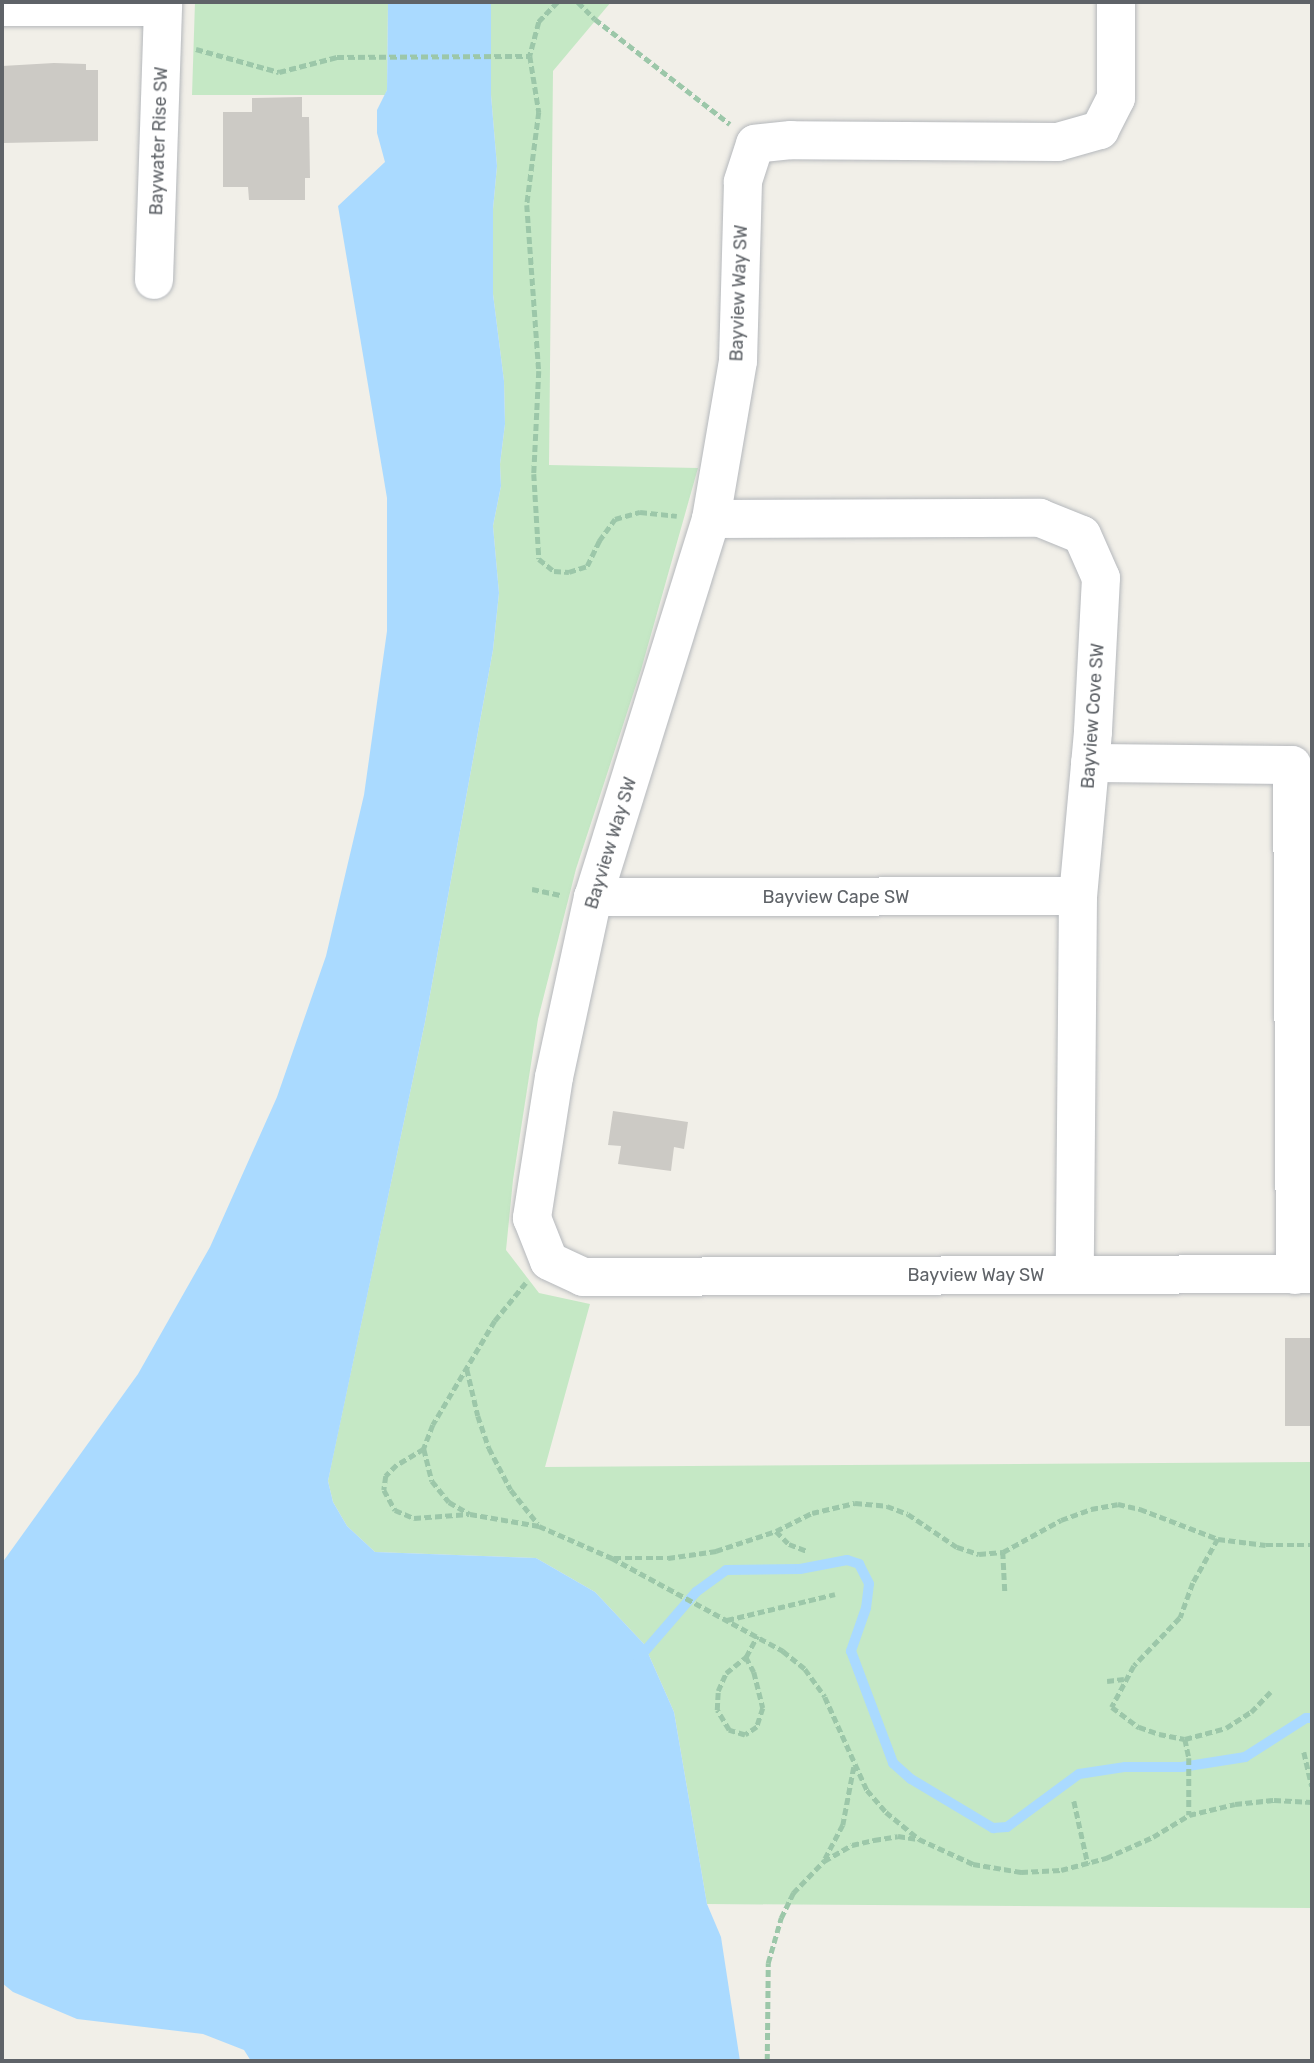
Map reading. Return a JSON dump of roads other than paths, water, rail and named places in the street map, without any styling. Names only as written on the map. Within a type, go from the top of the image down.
[{"type":"street","name":"Bayview Way SW","points":[[1116,2],[1116,98],[1100,130],[1058,142],[791,139],[755,144],[743,182],[738,361],[710,519],[578,897],[532,1218],[549,1262],[583,1277],[1304,1275]]},
{"type":"street","points":[[2,7],[163,16]]},
{"type":"street","name":"Baywater Rise SW","points":[[154,280],[163,16]]},
{"type":"street","name":"Bayview Cove SW","points":[[710,519],[1040,518],[1082,535],[1101,578],[1090,763],[1078,896],[1075,1275]]},
{"type":"street","points":[[1090,763],[1292,765],[1304,1275]]},
{"type":"street","name":"Bayview Cape SW","points":[[578,897],[1078,896]]},
{"type":"water","points":[[388,2],[491,2],[491,95],[497,166],[493,209],[493,294],[504,381],[505,424],[500,464],[501,486],[493,526],[499,593],[493,650],[425,1022],[328,1481],[333,1502],[347,1526],[375,1552],[536,1558],[595,1592],[644,1644],[674,1712],[707,1904],[721,1937],[740,2061],[251,2061],[244,2050],[203,2034],[77,2019],[13,1992],[2,1983],[2,1563],[138,1374],[210,1247],[277,1097],[326,956],[364,795],[387,631],[387,498],[338,206],[385,162],[377,133],[377,110],[387,90]]},
{"type":"waterway","points":[[638,1659],[696,1592],[726,1570],[800,1569],[847,1560],[859,1564],[869,1584],[866,1608],[851,1651],[893,1763],[911,1779],[993,1828],[1007,1827],[1079,1774],[1125,1767],[1182,1767],[1245,1757],[1306,1718],[1312,1718]]}]
